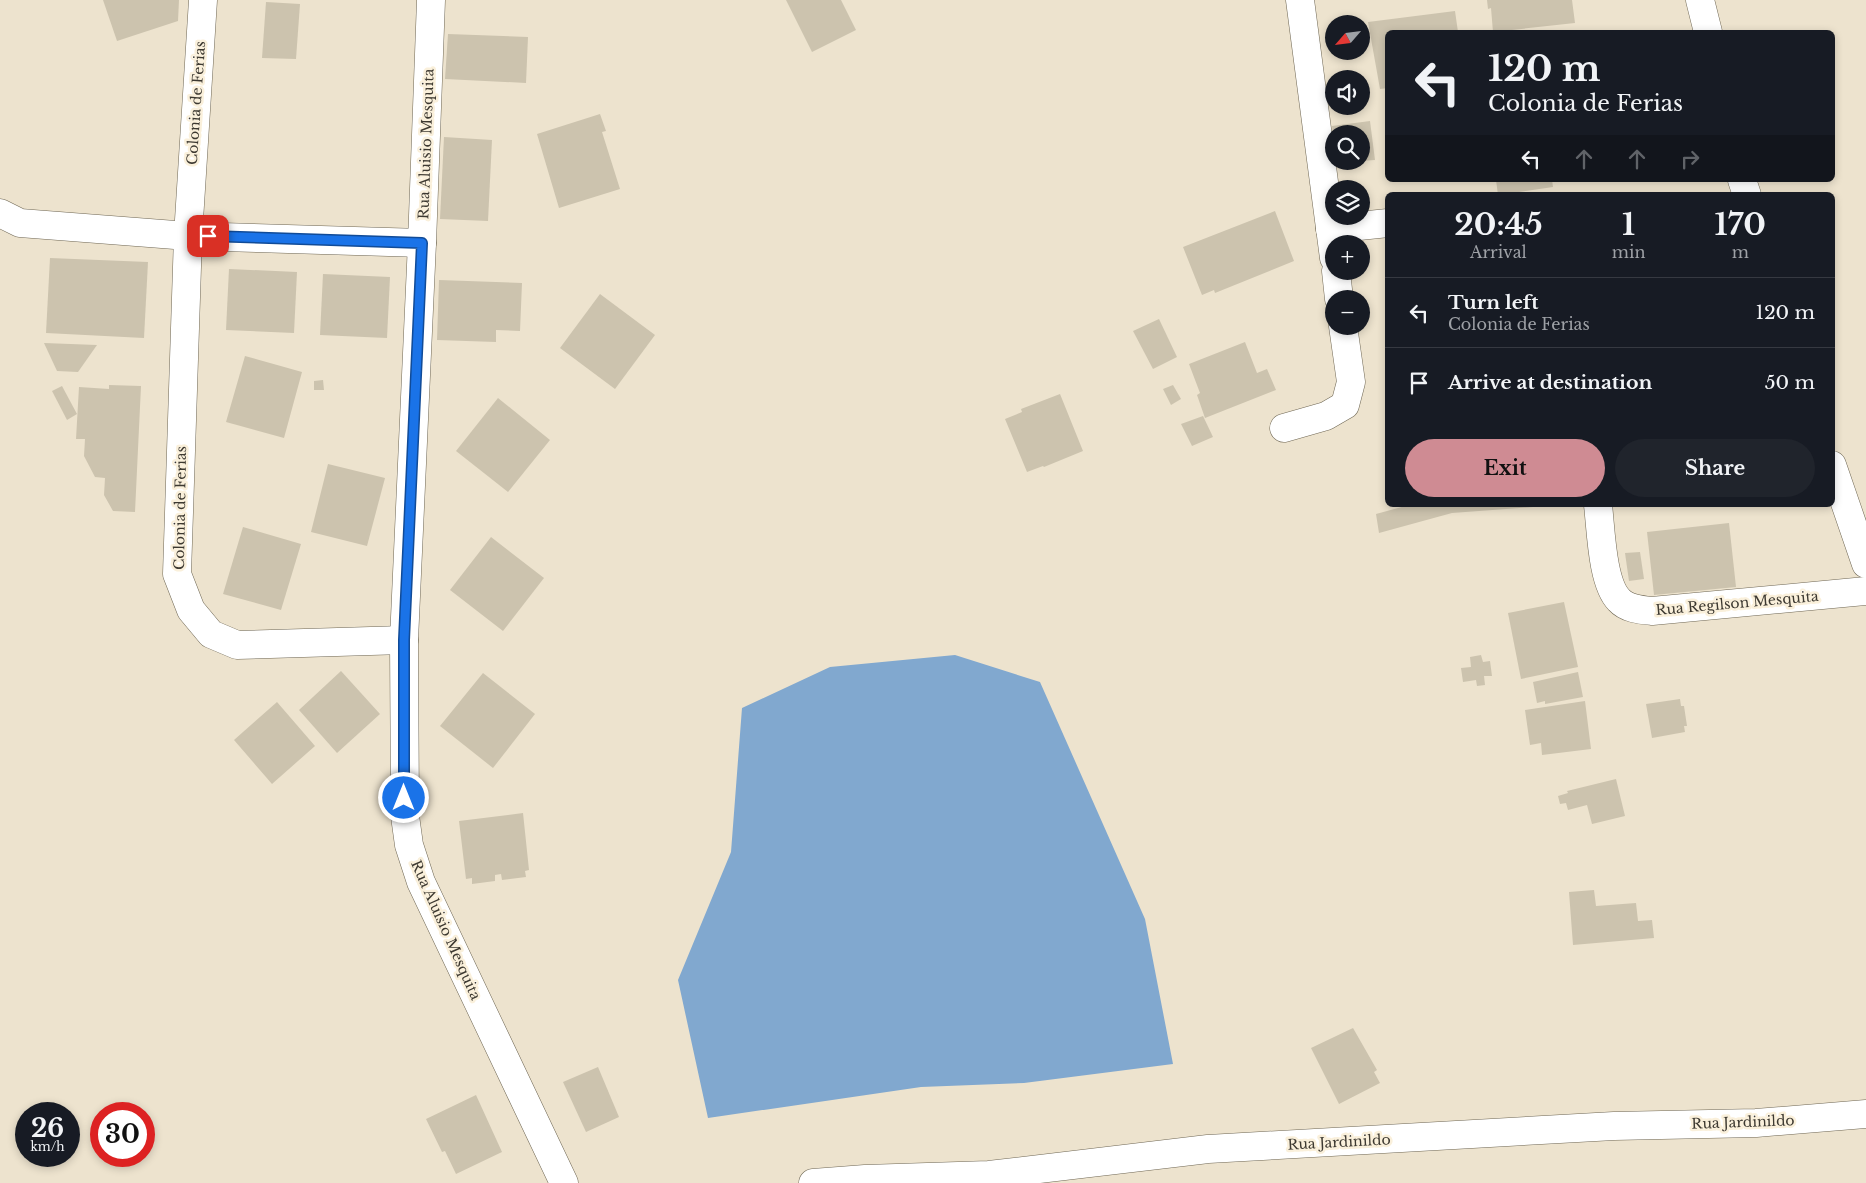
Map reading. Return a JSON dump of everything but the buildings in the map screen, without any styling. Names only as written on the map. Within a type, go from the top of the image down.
[{"type":"street","name":"Colonia de Ferias","points":[[203,0],[188,236],[177,574],[191,610],[211,634],[237,646],[404,640]]},
{"type":"street","name":"Rua Aluisio Mesquita","points":[[431,0],[404,640],[404,816],[409,845],[421,882],[564,1183]]},
{"type":"street","points":[[1300,0],[1331,235]]},
{"type":"street","points":[[1700,0],[1708,30]]},
{"type":"street","points":[[0,213],[20,223],[188,236],[422,243]]},
{"type":"street","points":[[1330,229],[1385,224]]},
{"type":"street","points":[[1284,428],[1326,416],[1345,405],[1351,382],[1344,335]]},
{"type":"street","points":[[1835,473],[1866,564]]},
{"type":"street","name":"Rua Regilson Mesquita","points":[[1598,507],[1609,586],[1620,601],[1636,610],[1652,611],[1866,591]]},
{"type":"street","name":"Rua Jardinildo","points":[[813,1183],[865,1179],[989,1175],[1208,1149],[1614,1126],[1756,1123],[1866,1114]]},
{"type":"water","points":[[955,655],[1040,682],[1145,919],[1173,1064],[1024,1083],[921,1087],[708,1118],[678,980],[731,852],[742,708],[830,667]]},
{"type":"route","points":[[208,236],[422,243],[404,640],[404,798]]}]
